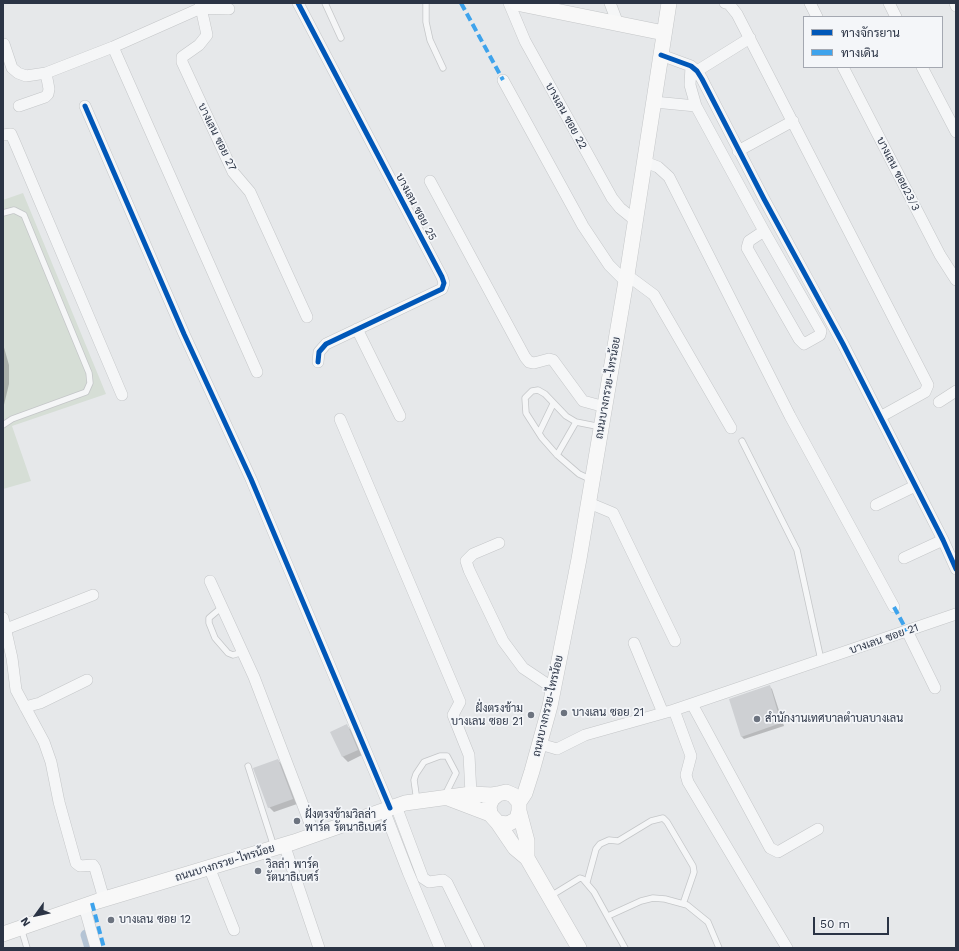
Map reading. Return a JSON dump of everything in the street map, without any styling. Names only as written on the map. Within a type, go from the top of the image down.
[{"type":"main road","points":[[516,3],[664,33]]},
{"type":"main road","name":"ถนนบางกรวย-ไทรน้อย","points":[[519,806],[540,744],[553,688],[589,503],[627,279],[669,3]]},
{"type":"main road","name":"ถนนบางกรวย-ไทรน้อย","points":[[3,934],[104,899],[279,846],[390,808],[417,801],[471,794],[492,795],[502,793],[532,771]]},
{"type":"main road","points":[[527,858],[527,840],[519,806],[513,795],[502,793],[492,799],[489,806],[494,818],[515,848],[527,858],[579,948]]},
{"type":"main road","name":"ถนนบางกรวย-ไทรน้อย","points":[[446,798],[494,818]]},
{"type":"main road","points":[[494,818],[508,824],[517,819],[519,806]]},
{"type":"street","name":"บางเลน ซอย 25","points":[[298,3],[444,283],[442,289],[326,344],[319,352],[318,362]]},
{"type":"street","name":"บางเลน ซอย 22","points":[[509,3],[525,41],[612,198],[620,208],[636,221]]},
{"type":"street","points":[[610,3],[618,24]]},
{"type":"street","points":[[725,3],[734,8],[750,38],[928,385],[925,392],[880,418]]},
{"type":"street","points":[[810,3],[816,16]]},
{"type":"street","points":[[889,3],[896,16]]},
{"type":"street","points":[[4,44],[12,68],[18,73],[26,76],[46,73],[113,47],[201,6],[228,9]]},
{"type":"street","name":"บางเลน ซอย 27","points":[[201,6],[207,35],[199,45],[182,57],[182,62],[233,172],[250,192],[308,316]]},
{"type":"street","points":[[750,38],[694,69],[690,85],[696,106],[764,232],[821,331],[820,335],[804,344],[799,339],[747,248],[749,240],[764,232]]},
{"type":"street","points":[[113,47],[257,372]]},
{"type":"street","points":[[661,55],[694,69],[843,344],[943,540],[956,569]]},
{"type":"street","name":"บางเลน ซอย23/3","points":[[844,68],[940,255],[956,280]]},
{"type":"street","points":[[923,68],[956,132]]},
{"type":"street","points":[[19,106],[45,97],[48,94],[49,89],[46,73]]},
{"type":"street","points":[[503,80],[583,226],[609,265],[627,279],[654,295],[731,428]]},
{"type":"street","points":[[654,102],[696,106]]},
{"type":"street","points":[[85,106],[184,334],[251,479],[390,808],[423,878],[429,882],[443,880],[447,883],[479,948]]},
{"type":"street","points":[[738,151],[793,122]]},
{"type":"street","points":[[3,135],[11,134],[122,395]]},
{"type":"street","points":[[645,162],[658,168],[669,178],[790,416],[894,607]]},
{"type":"street","points":[[430,181],[525,357],[529,362],[534,363],[549,359],[553,360],[582,401],[605,407]]},
{"type":"street","points":[[358,329],[400,416]]},
{"type":"street","points":[[939,402],[956,390]]},
{"type":"street","points":[[340,419],[460,702],[453,715],[469,755],[471,794]]},
{"type":"street","points":[[876,505],[915,486]]},
{"type":"street","points":[[589,503],[613,513],[675,641]]},
{"type":"street","points":[[904,558],[943,540]]},
{"type":"street","points":[[499,543],[470,557],[466,561],[469,570],[507,646],[523,668],[553,688]]},
{"type":"street","points":[[210,581],[243,652],[262,698],[314,834]]},
{"type":"street","points":[[92,595],[4,624],[12,658],[16,690],[44,742],[51,762],[59,802],[76,863],[80,866],[92,865],[95,868],[104,899]]},
{"type":"street","name":"บางเลน ซอย 21","points":[[540,744],[558,749],[585,735],[669,712],[956,614]]},
{"type":"street","points":[[907,631],[935,688]]},
{"type":"street","points":[[634,643],[691,756],[686,776],[688,782],[787,948]]},
{"type":"street","points":[[26,707],[40,703],[87,680]]},
{"type":"street","points":[[692,704],[770,848],[778,852],[818,829]]},
{"type":"street","points":[[390,808],[408,872],[440,948]]},
{"type":"street","points":[[279,846],[319,948]]},
{"type":"street","points":[[209,867],[234,930]]},
{"type":"street","points":[[84,906],[96,948]]},
{"type":"lane","points":[[325,3],[341,38]]},
{"type":"lane","points":[[426,3],[426,22],[430,40],[443,68]]},
{"type":"lane","points":[[3,213],[14,210],[24,215],[90,373],[90,383],[86,392],[12,419],[3,425]]},
{"type":"lane","points":[[592,480],[579,474],[557,455],[539,433],[526,413],[525,398],[532,391],[538,390],[545,394],[566,416],[576,422],[601,427]]},
{"type":"lane","points":[[539,433],[553,404]]},
{"type":"lane","points":[[557,455],[576,422]]},
{"type":"lane","points":[[742,441],[797,550],[821,661]]},
{"type":"lane","points":[[222,607],[209,618],[209,623],[215,638],[228,654],[233,655],[243,652]]},
{"type":"lane","points":[[417,801],[414,780],[416,774],[424,762],[440,756],[447,756],[456,773],[446,798]]},
{"type":"lane","points":[[248,766],[279,846]]},
{"type":"lane","points":[[586,882],[596,849],[600,844],[609,840],[618,840],[651,821],[663,818],[668,822],[693,866],[694,872],[683,904]]},
{"type":"lane","points":[[549,897],[580,878],[586,882],[608,916],[625,948]]},
{"type":"lane","points":[[608,916],[641,901],[653,898],[665,899],[687,905],[708,922],[719,948]]},
{"type":"lane","points":[[21,928],[27,948]]},
{"type":"shaded area","points":[[23,193],[106,394],[12,426],[31,481],[3,489],[3,200]]},
{"type":"building","points":[[770,685],[781,723],[741,737],[729,699]]},
{"type":"building","points":[[347,724],[358,750],[342,757],[330,732]]},
{"type":"building","points":[[278,759],[293,799],[268,808],[253,768]]},
{"type":"waterway","points":[[86,935],[90,948]]},
{"type":"marked path","points":[[461,3],[503,80]]},
{"type":"marked path","points":[[894,607],[907,631]]},
{"type":"marked path","points":[[92,903],[104,948]]},
{"type":"cycle path","points":[[298,3],[444,283],[442,289],[326,344],[319,352],[318,362]]},
{"type":"cycle path","points":[[661,55],[691,66],[697,71],[702,79],[764,199],[843,344],[943,540],[956,569]]},
{"type":"cycle path","points":[[85,106],[184,334],[251,479],[390,808]]},
{"type":"place","name":"บางเลน ซอย 21","points":[[564,713]]},
{"type":"place","name":"ฝั่งตรงข้าม บางเลน ซอย 21","points":[[531,715]]},
{"type":"place","name":"สำนักงานเทศบาลตำบลบางเลน","points":[[757,719]]},
{"type":"place","name":"ฝั่งตรงข้ามวิลล่า พาร์ค รัตนาธิเบศร์","points":[[297,821]]},
{"type":"place","name":"วิลล่า พาร์ค รัตนาธิเบศร์","points":[[258,871]]},
{"type":"place","name":"บางเลน ซอย 12","points":[[111,920]]}]
